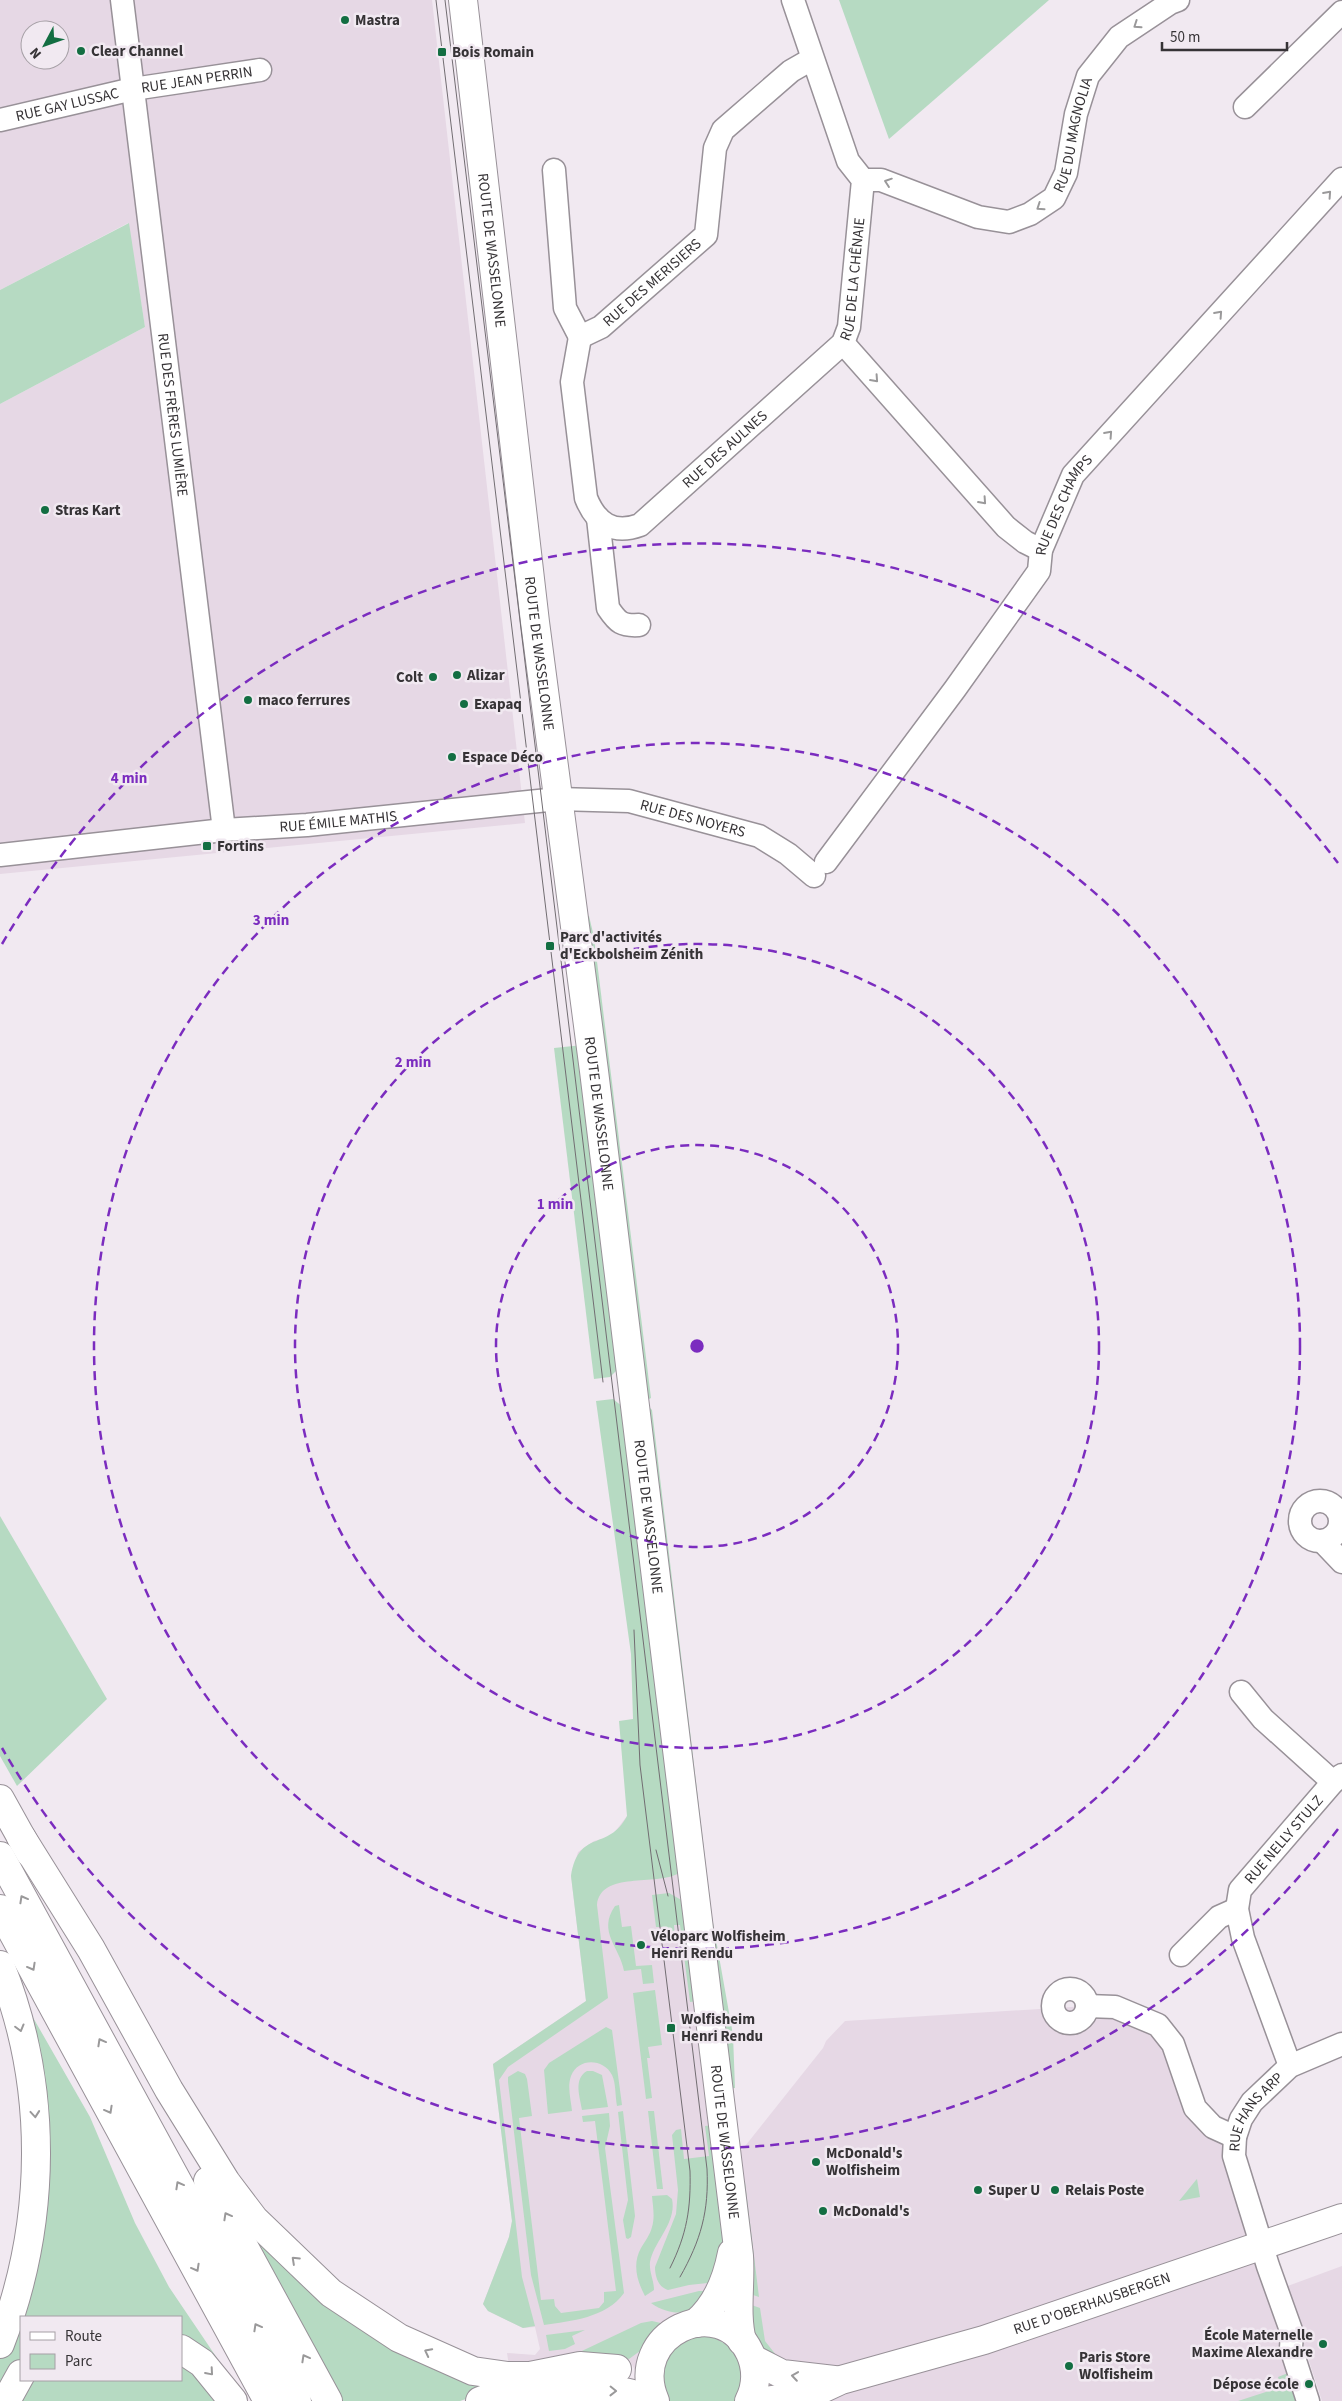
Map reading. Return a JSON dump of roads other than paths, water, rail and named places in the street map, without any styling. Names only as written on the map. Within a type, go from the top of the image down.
[{"type":"main road","name":"ROUTE DE WASSELONNE","points":[[463,0],[558,800],[633,1386],[741,2279],[737,2316],[755,2380],[749,2401]]},
{"type":"main road","points":[[0,1799],[328,2401]]},
{"type":"main road","points":[[21,1837],[91,1949],[197,2138],[254,2219],[324,2287],[352,2308],[399,2338],[473,2371],[508,2376],[530,2376],[580,2366],[617,2369]]},
{"type":"main road","points":[[0,1856],[297,2401]]},
{"type":"main road","points":[[0,1909],[268,2401]]},
{"type":"main road","points":[[0,1965],[13,2003],[30,2066],[36,2124],[34,2209],[21,2280],[0,2344]]},
{"type":"main road","points":[[0,2317],[12,2277],[36,2169]]},
{"type":"main road","name":"RUE D'OBERHAUSBERGEN","points":[[765,2401],[811,2394],[841,2380],[984,2340],[1262,2247],[1342,2218]]},
{"type":"main road","points":[[480,2401],[527,2385],[636,2365],[655,2351],[668,2335],[677,2329],[696,2323],[709,2310],[722,2288],[731,2256],[735,2229]]},
{"type":"main road","name":"RUE D'OBERHAUSBERGEN","points":[[696,2323],[727,2328],[748,2350],[782,2374],[841,2380]]},
{"type":"main road","points":[[182,2350],[202,2363],[233,2401]]},
{"type":"main road","points":[[654,2401],[649,2382],[649,2371],[655,2351]]},
{"type":"main road","points":[[473,2371],[503,2362],[539,2359]]},
{"type":"main road","points":[[6,2401],[20,2376]]},
{"type":"main road","points":[[538,2400],[607,2391],[631,2393],[654,2401]]},
{"type":"street","name":"RUE DES FRÈRES LUMIÈRE","points":[[122,0],[224,830]]},
{"type":"street","points":[[792,0],[848,160],[863,180]]},
{"type":"street","name":"RUE DU MAGNOLIA","points":[[863,180],[881,180],[978,217],[1009,222],[1030,214],[1054,198],[1066,174],[1076,114],[1088,76],[1119,37],[1170,3],[1178,0]]},
{"type":"street","points":[[1245,106],[1342,12]]},
{"type":"street","name":"RUE DES MERISIERS","points":[[580,337],[601,327],[706,235],[715,148],[724,130],[791,71],[812,59]]},
{"type":"street","name":"RUE JEAN PERRIN","points":[[133,89],[260,70]]},
{"type":"street","name":"RUE GAY LUSSAC","points":[[0,120],[133,89]]},
{"type":"street","points":[[554,170],[565,308],[580,337],[572,382],[586,498],[590,508],[598,518],[608,608],[615,619],[626,626],[640,624]]},
{"type":"street","name":"RUE DES CHAMPS","points":[[820,869],[955,689],[1040,570],[1041,550],[1073,474],[1342,178]]},
{"type":"street","name":"RUE DE LA CHÊNAIE","points":[[863,180],[849,327],[842,343],[1006,527],[1025,542],[1041,550]]},
{"type":"street","name":"RUE DES AULNES","points":[[598,518],[608,526],[619,530],[640,525],[842,343]]},
{"type":"street","name":"RUE ÉMILE MATHIS","points":[[0,855],[224,830],[312,824],[558,800]]},
{"type":"street","name":"RUE DES NOYERS","points":[[558,800],[630,801],[759,836],[788,854],[820,869]]},
{"type":"street","points":[[1322,1541],[1342,1562]]},
{"type":"street","points":[[1241,1692],[1263,1719],[1338,1779]]},
{"type":"street","name":"RUE NELLY STULZ","points":[[1290,2066],[1244,1938],[1237,1909],[1240,1890],[1338,1779]]},
{"type":"street","points":[[1181,1955],[1219,1917],[1237,1909]]},
{"type":"street","points":[[1087,2006],[1115,2007],[1158,2025],[1173,2044],[1195,2108],[1213,2126],[1235,2137]]},
{"type":"street","name":"RUE HANS ARP","points":[[1308,2401],[1291,2348],[1292,2333],[1262,2247],[1234,2156],[1235,2137],[1241,2120],[1252,2102],[1290,2066],[1342,2044]]},
{"type":"tram line","points":[[436,0],[603,1382]]},
{"type":"tram line","points":[[445,0],[707,2169],[707,2198],[702,2225],[680,2277]]},
{"type":"tram line","points":[[634,1630],[640,1765],[690,2171],[690,2197],[687,2221],[676,2256],[670,2268]]},
{"type":"tram line","points":[[656,1850],[668,1896]]},
{"type":"place","name":"Mastra","points":[[345,20]]},
{"type":"place","name":"Clear Channel","points":[[81,51]]},
{"type":"place","name":"Bois Romain","points":[[442,52]]},
{"type":"place","name":"Stras Kart","points":[[45,510]]},
{"type":"place","name":"Alizar","points":[[457,675]]},
{"type":"place","name":"Colt","points":[[433,677]]},
{"type":"place","name":"maco ferrures","points":[[248,700]]},
{"type":"place","name":"Exapaq","points":[[464,704]]},
{"type":"place","name":"Espace Déco","points":[[452,757]]},
{"type":"place","name":"Fortins","points":[[207,846]]},
{"type":"place","name":"Parc d'activités d'Eckbolsheim Zénith","points":[[550,946]]},
{"type":"place","name":"Véloparc Wolfisheim Henri Rendu","points":[[641,1945]]},
{"type":"place","name":"Wolfisheim Henri Rendu","points":[[671,2028]]},
{"type":"place","name":"McDonald's Wolfisheim","points":[[816,2162]]},
{"type":"place","name":"Super U","points":[[978,2190]]},
{"type":"place","name":"Relais Poste","points":[[1055,2190]]},
{"type":"place","name":"McDonald's","points":[[823,2211]]},
{"type":"place","name":"École Maternelle Maxime Alexandre","points":[[1323,2344]]},
{"type":"place","name":"Paris Store Wolfisheim","points":[[1069,2366]]},
{"type":"place","name":"Dépose école","points":[[1309,2384]]}]
